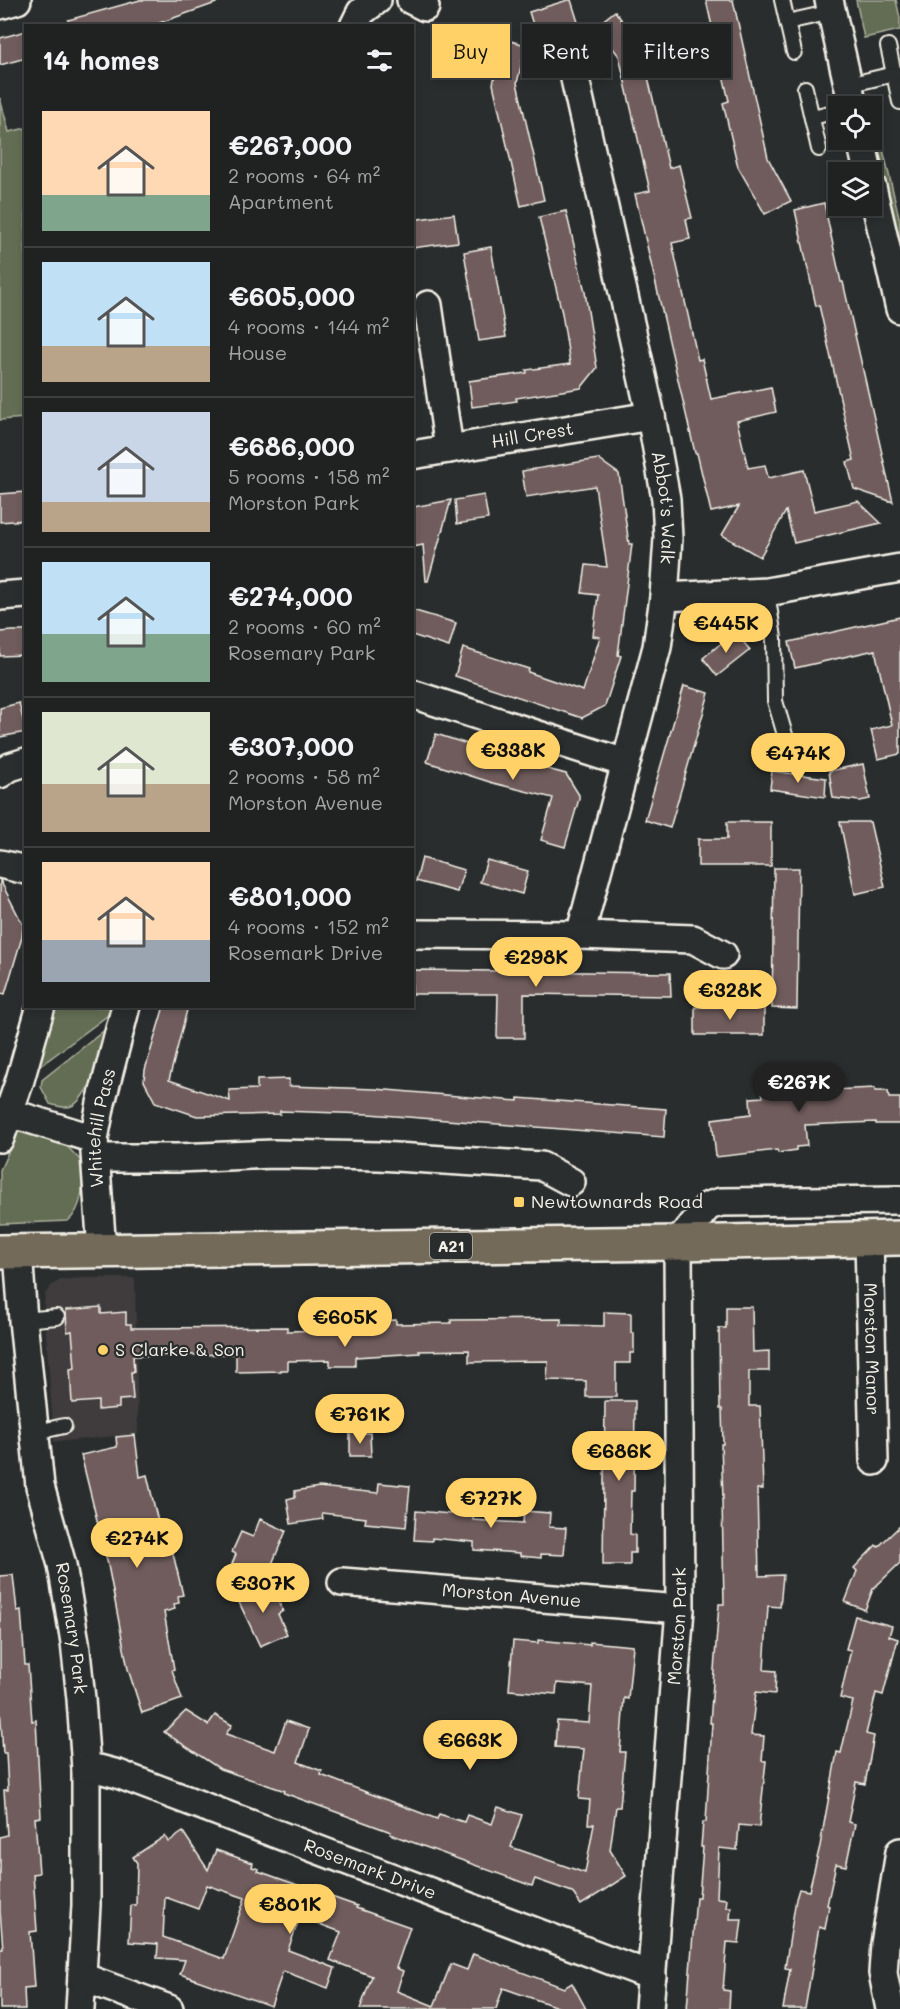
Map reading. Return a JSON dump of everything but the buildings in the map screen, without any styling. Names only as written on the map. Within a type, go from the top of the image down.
[{"type":"main road","name":"A21","points":[[9,1252],[885,1238]]},
{"type":"street","points":[[0,4],[17,0]]},
{"type":"street","points":[[355,24],[361,12],[377,0]]},
{"type":"street","points":[[830,6],[851,96]]},
{"type":"street","name":"Abbot's Walk","points":[[575,79],[651,416],[666,499],[668,538],[664,597],[657,647],[580,935]]},
{"type":"street","points":[[879,216],[900,309]]},
{"type":"street","points":[[428,304],[449,449]]},
{"type":"street","name":"Hill Crest","points":[[414,455],[651,416]]},
{"type":"street","points":[[664,597],[767,592],[900,568]]},
{"type":"street","points":[[0,596],[24,594]]},
{"type":"street","points":[[414,695],[625,764]]},
{"type":"street","points":[[0,774],[10,767],[24,763]]},
{"type":"street","points":[[0,864],[24,870]]},
{"type":"street","points":[[414,934],[580,935],[693,939],[723,955]]},
{"type":"street","points":[[3,1123],[40,1008]]},
{"type":"street","name":"Whitehill Pass","points":[[102,1251],[96,1149],[101,1103],[125,1008]]},
{"type":"street","points":[[3,1123],[23,1117],[96,1149],[177,1158],[274,1154],[379,1156],[541,1166],[571,1182]]},
{"type":"street","points":[[678,1243],[708,1206],[721,1202],[900,1200]]},
{"type":"street","name":"Morston Manor","points":[[874,1461],[885,1238]]},
{"type":"street","name":"Morston Park","points":[[649,2009],[680,1609],[678,1243]]},
{"type":"street","name":"Rosemary Park","points":[[9,1252],[23,1320],[40,1486],[62,1565],[75,1642],[86,1769],[86,1905],[80,2009]]},
{"type":"street","name":"Morston Avenue","points":[[342,1582],[680,1609]]},
{"type":"street","name":"Rosemark Drive","points":[[86,1769],[99,1769],[118,1774],[652,1976]]},
{"type":"street","points":[[890,2009],[884,1973],[885,1944],[900,1852]]},
{"type":"street","points":[[82,1977],[169,2009]]},
{"type":"lane","points":[[782,0],[794,52]]},
{"type":"lane","points":[[787,22],[830,6]]},
{"type":"lane","points":[[888,46],[900,102]]},
{"type":"lane","points":[[851,96],[894,74]]},
{"type":"lane","points":[[806,87],[819,150]]},
{"type":"lane","points":[[812,117],[828,113]]},
{"type":"lane","points":[[767,592],[774,638],[775,701],[793,762]]},
{"type":"lane","points":[[23,1320],[57,1317]]},
{"type":"lane","points":[[33,1433],[64,1426]]},
{"type":"shaded area","points":[[135,1278],[138,1434],[54,1442],[44,1308],[45,1294],[60,1280]]},
{"type":"green space","points":[[856,0],[896,0],[900,30],[864,38]]},
{"type":"green space","points":[[0,98],[9,132],[24,128],[24,418],[0,420]]},
{"type":"green space","points":[[882,145],[900,221],[900,255],[882,178],[882,162],[878,162],[875,150],[882,150]]},
{"type":"green space","points":[[53,1008],[116,1008],[115,1010],[36,1069]]},
{"type":"green space","points":[[111,1025],[94,1086],[89,1086],[74,1105],[64,1107],[50,1104],[41,1087],[42,1080]]},
{"type":"green space","points":[[21,1124],[65,1144],[83,1163],[80,1202],[68,1221],[0,1224],[0,1170]]},
{"type":"place","name":"Newtownards Road","points":[[519,1202]]},
{"type":"place","name":"S Clarke & Son","points":[[103,1350]]}]
